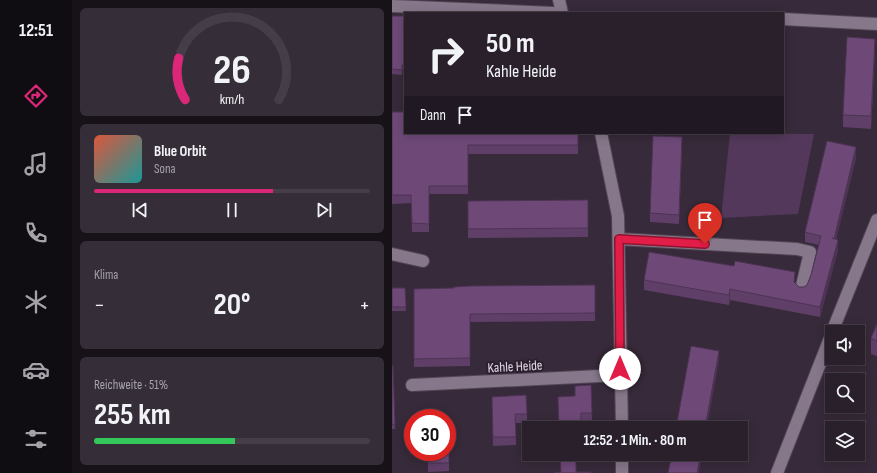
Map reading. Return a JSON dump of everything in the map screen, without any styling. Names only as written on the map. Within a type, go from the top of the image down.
[{"type":"street","points":[[559,0],[562,12]]},
{"type":"street","points":[[392,6],[530,12]]},
{"type":"street","points":[[784,19],[877,24]]},
{"type":"street","points":[[601,134],[618,216],[622,421]]},
{"type":"street","points":[[835,325],[877,220]]},
{"type":"street","points":[[619,239],[797,248],[810,252],[801,290]]},
{"type":"street","points":[[392,254],[423,261]]},
{"type":"street","points":[[777,473],[825,350]]},
{"type":"street","name":"Kahle Heide","points":[[412,385],[620,375]]},
{"type":"street","points":[[622,461],[622,473]]},
{"type":"shaded area","points":[[730,134],[814,134],[798,214],[721,218]]},
{"type":"building","points":[[392,16],[404,16],[404,65],[402,65],[402,70],[392,69]]},
{"type":"building","points":[[847,37],[875,39],[871,116],[843,115]]},
{"type":"building","points":[[392,112],[404,112],[404,134],[578,134],[578,145],[468,145],[468,186],[429,186],[429,224],[412,223],[411,195],[392,195]]},
{"type":"building","points":[[653,136],[682,137],[679,215],[650,213]]},
{"type":"building","points":[[827,141],[856,147],[834,239],[838,240],[820,307],[730,289],[729,295],[644,280],[649,252],[734,266],[735,261],[795,272],[794,282],[799,287],[804,287],[807,285],[821,236],[805,232]]},
{"type":"building","points":[[588,200],[588,228],[468,229],[468,201]]},
{"type":"building","points":[[595,285],[595,313],[470,314],[470,358],[414,359],[414,289],[470,286]]},
{"type":"building","points":[[392,288],[405,288],[406,307],[392,307]]},
{"type":"building","points":[[877,324],[877,341],[871,338]]},
{"type":"building","points":[[691,346],[719,351],[706,421],[677,421]]},
{"type":"building","points":[[392,366],[395,424],[392,425]]},
{"type":"building","points":[[591,385],[592,413],[581,413],[581,421],[559,421],[558,397],[575,396],[575,386]]},
{"type":"building","points":[[526,395],[527,414],[515,414],[516,437],[493,437],[492,397]]},
{"type":"building","points":[[428,461],[449,461],[449,463],[428,463]]},
{"type":"building","points":[[560,461],[576,461],[576,472],[591,473],[554,473],[561,472]]},
{"type":"building","points":[[671,461],[700,461],[697,473],[668,473]]},
{"type":"route","points":[[620,369],[619,239],[705,244]]}]
